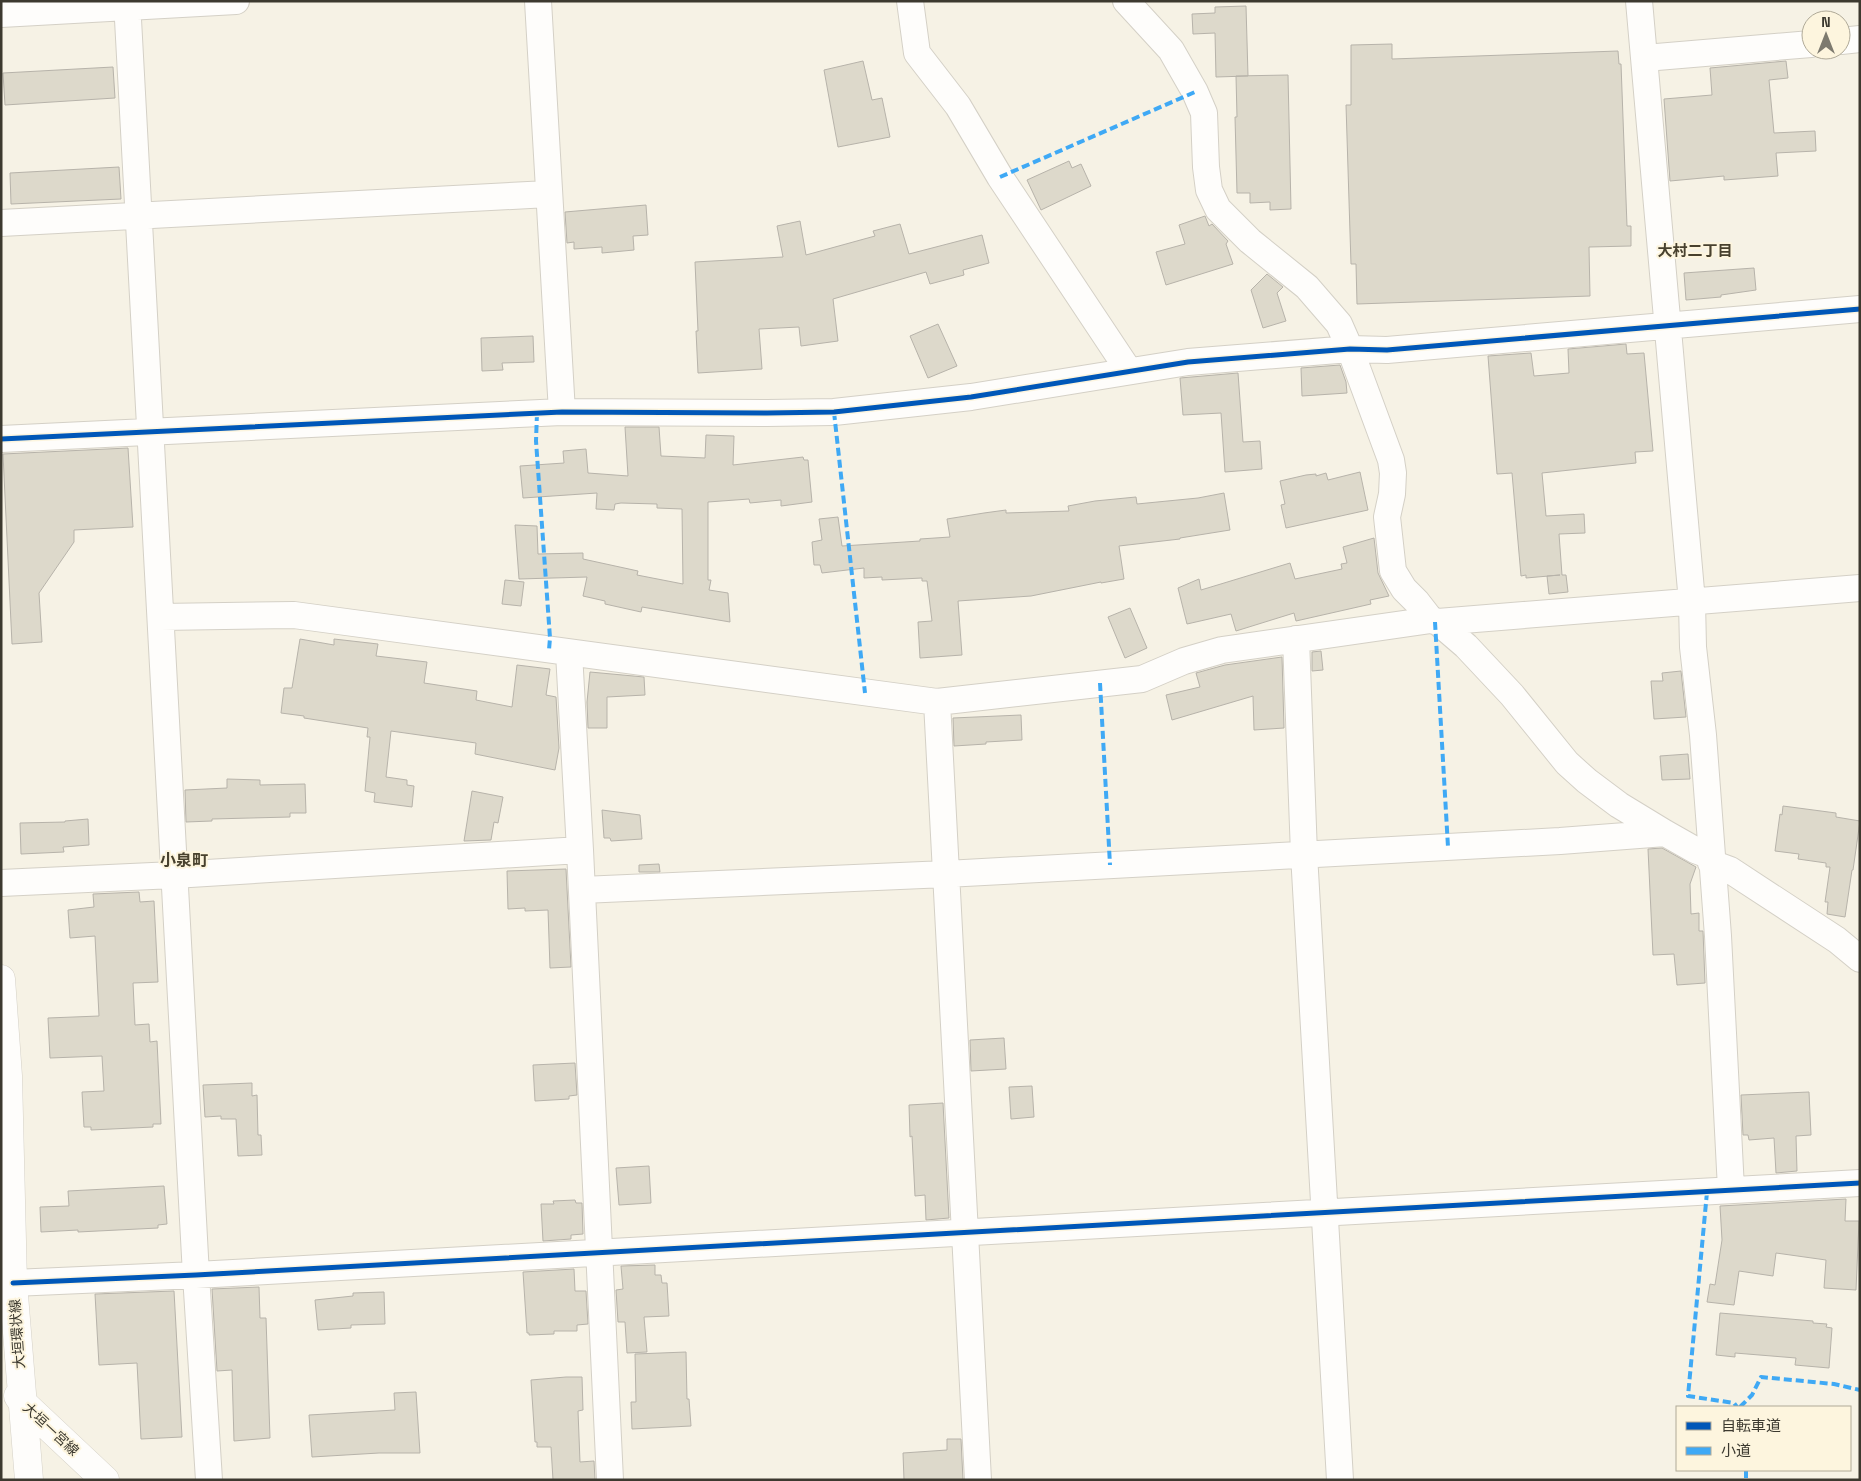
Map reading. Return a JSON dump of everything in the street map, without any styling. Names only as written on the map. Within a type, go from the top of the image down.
[{"type":"main road","name":"大垣環状線","points":[[1,979],[8,1076],[13,1283],[29,1480]]},
{"type":"main road","name":"大垣一宮線","points":[[1,1373],[23,1404],[105,1480]]},
{"type":"street","points":[[1,14],[127,4],[236,1]]},
{"type":"street","points":[[538,1],[562,412]]},
{"type":"street","points":[[910,1],[917,53],[958,106],[1000,177],[1129,371]]},
{"type":"street","points":[[1126,1],[1171,50],[1195,92],[1204,113],[1206,167],[1209,190],[1218,209],[1250,241],[1308,287],[1339,324],[1391,460],[1393,473],[1392,494],[1387,517],[1393,571],[1404,589],[1435,621],[1466,646],[1512,695],[1567,763],[1587,781],[1619,805],[1738,875],[1837,940],[1860,959]]},
{"type":"street","points":[[1639,1],[1692,602],[1693,647],[1703,735],[1718,936],[1731,1189]]},
{"type":"street","points":[[127,4],[196,1275],[209,1480]]},
{"type":"street","points":[[1645,58],[1801,45]]},
{"type":"street","points":[[1,223],[548,194]]},
{"type":"street","points":[[1,439],[562,412],[834,412],[971,397],[1188,362],[1350,349],[1387,350],[1860,309]]},
{"type":"street","points":[[161,617],[294,615],[937,702],[1142,679],[1184,661],[1222,650],[1435,621],[1860,588]]},
{"type":"street","points":[[1296,639],[1304,854],[1340,1480]]},
{"type":"street","points":[[569,653],[610,1480]]},
{"type":"street","points":[[937,702],[978,1480]]},
{"type":"street","points":[[582,890],[946,874],[1560,841],[1665,833]]},
{"type":"street","points":[[1,883],[174,875],[580,850]]},
{"type":"street","points":[[13,1283],[196,1275],[1860,1183]]},
{"type":"building","points":[[1246,6],[1248,76],[1216,77],[1215,33],[1193,34],[1192,14],[1215,13],[1215,7]]},
{"type":"building","points":[[1392,44],[1392,59],[1618,51],[1619,64],[1621,64],[1627,226],[1631,226],[1631,246],[1589,247],[1590,296],[1357,304],[1356,264],[1351,264],[1346,105],[1351,105],[1351,45]]},
{"type":"building","points":[[863,61],[872,100],[882,98],[890,137],[838,147],[824,70]]},
{"type":"building","points":[[1786,61],[1788,78],[1769,80],[1774,133],[1815,131],[1816,151],[1776,153],[1778,176],[1724,180],[1724,176],[1670,181],[1664,99],[1712,95],[1710,68]]},
{"type":"building","points":[[113,67],[115,98],[5,105],[3,73]]},
{"type":"building","points":[[1288,75],[1291,209],[1270,210],[1270,202],[1250,203],[1250,193],[1237,193],[1236,76]]},
{"type":"building","points":[[1069,161],[1072,168],[1081,164],[1091,186],[1041,210],[1027,180]]},
{"type":"building","points":[[119,167],[121,199],[11,204],[10,173]]},
{"type":"building","points":[[646,205],[648,235],[633,236],[634,250],[602,253],[602,247],[574,249],[574,242],[567,243],[565,212]]},
{"type":"building","points":[[1205,216],[1209,226],[1212,224],[1228,241],[1226,244],[1233,264],[1166,285],[1156,252],[1185,244],[1179,225]]},
{"type":"building","points":[[800,221],[806,255],[875,236],[873,231],[900,224],[909,254],[982,235],[989,263],[963,270],[964,275],[930,284],[926,272],[833,299],[838,341],[801,346],[799,327],[759,329],[762,369],[698,373],[695,262],[783,257],[777,226]]},
{"type":"building","points":[[1754,268],[1756,290],[1721,295],[1721,297],[1686,300],[1684,273]]},
{"type":"building","points":[[1267,274],[1283,287],[1277,293],[1286,321],[1263,328],[1251,290]]},
{"type":"building","points":[[938,324],[957,366],[928,378],[910,336]]},
{"type":"building","points":[[533,336],[534,362],[502,363],[503,370],[482,371],[481,338]]},
{"type":"building","points":[[1626,344],[1627,354],[1644,353],[1653,451],[1635,452],[1636,463],[1542,473],[1546,516],[1584,514],[1585,533],[1559,534],[1562,575],[1566,575],[1568,592],[1549,594],[1547,576],[1526,578],[1526,575],[1521,576],[1512,473],[1497,474],[1488,356],[1531,353],[1534,376],[1569,373],[1568,349]]},
{"type":"building","points":[[1340,365],[1346,382],[1347,393],[1302,396],[1301,368]]},
{"type":"building","points":[[1238,373],[1243,442],[1260,441],[1262,469],[1225,472],[1221,413],[1183,415],[1180,378]]},
{"type":"building","points":[[625,427],[659,427],[661,456],[705,458],[706,435],[734,436],[733,465],[803,457],[804,460],[808,460],[812,502],[781,506],[781,500],[750,503],[749,499],[708,502],[708,580],[711,580],[709,590],[728,593],[730,622],[642,607],[641,612],[605,604],[605,601],[583,596],[587,577],[519,579],[515,525],[537,526],[538,554],[583,553],[583,559],[638,571],[637,575],[683,584],[682,509],[657,508],[657,504],[621,503],[615,504],[614,510],[596,509],[597,493],[523,498],[520,466],[564,463],[563,451],[586,449],[588,473],[628,476]]},
{"type":"building","points":[[128,448],[133,527],[74,530],[74,542],[39,593],[42,642],[12,644],[3,454]]},
{"type":"building","points":[[1360,472],[1368,510],[1286,528],[1281,505],[1285,504],[1280,481],[1326,473],[1328,480]]},
{"type":"building","points":[[1224,493],[1230,530],[1180,539],[1119,546],[1124,579],[1031,596],[958,601],[962,655],[920,658],[918,622],[932,621],[927,581],[922,581],[922,578],[882,580],[882,577],[864,578],[864,568],[822,573],[820,565],[814,565],[812,542],[822,540],[819,519],[838,517],[842,546],[920,541],[920,539],[950,537],[947,519],[984,513],[1006,510],[1006,513],[1069,511],[1068,506],[1095,501],[1136,497],[1137,504],[1198,498]]},
{"type":"building","points":[[1374,538],[1378,573],[1389,596],[1370,600],[1371,604],[1296,621],[1294,613],[1236,631],[1231,614],[1187,624],[1178,588],[1199,579],[1201,590],[1290,563],[1295,579],[1342,569],[1341,564],[1347,563],[1343,547]]},
{"type":"building","points":[[505,580],[524,582],[521,606],[502,604]]},
{"type":"building","points":[[1130,608],[1147,648],[1125,658],[1108,617]]},
{"type":"building","points":[[300,639],[334,645],[334,639],[378,644],[376,656],[427,662],[424,683],[477,691],[476,700],[512,707],[517,665],[550,669],[546,695],[556,697],[559,748],[555,770],[475,754],[476,743],[391,731],[386,777],[407,780],[407,785],[414,786],[412,807],[374,802],[375,793],[365,791],[370,737],[367,737],[368,728],[281,713],[284,688],[292,688]]},
{"type":"building","points":[[1321,651],[1323,670],[1312,671],[1312,652]]},
{"type":"building","points":[[1282,657],[1284,728],[1254,730],[1253,696],[1172,720],[1166,695],[1200,687],[1196,673],[1225,665]]},
{"type":"building","points":[[1681,671],[1686,717],[1654,719],[1651,681],[1663,681],[1662,673]]},
{"type":"building","points":[[590,672],[644,677],[645,695],[607,697],[607,728],[588,728],[587,702]]},
{"type":"building","points":[[1021,715],[1022,740],[954,746],[953,718]]},
{"type":"building","points":[[1688,754],[1690,779],[1662,780],[1660,756]]},
{"type":"building","points":[[227,779],[260,780],[260,785],[305,784],[306,813],[290,813],[290,817],[212,819],[212,821],[186,822],[185,790],[227,788]]},
{"type":"building","points":[[472,791],[503,797],[498,823],[494,822],[491,840],[464,841]]},
{"type":"building","points":[[1783,806],[1836,813],[1836,817],[1860,821],[1845,917],[1827,914],[1828,902],[1825,902],[1830,867],[1826,867],[1826,863],[1798,859],[1799,854],[1775,851],[1780,814],[1782,815]]},
{"type":"building","points":[[602,810],[640,815],[642,839],[611,841],[610,838],[604,838]]},
{"type":"building","points":[[88,819],[89,845],[63,847],[64,852],[21,854],[20,823],[65,822]]},
{"type":"building","points":[[1662,848],[1696,867],[1690,884],[1691,914],[1699,913],[1699,931],[1703,931],[1705,983],[1677,985],[1674,954],[1653,955],[1648,849]]},
{"type":"building","points":[[659,864],[660,872],[639,872],[639,865]]},
{"type":"building","points":[[566,869],[571,967],[550,968],[548,910],[525,911],[525,908],[508,909],[507,871]]},
{"type":"building","points":[[139,892],[140,902],[154,901],[158,982],[133,983],[135,1025],[149,1024],[150,1042],[157,1041],[161,1124],[153,1124],[153,1127],[91,1130],[91,1127],[84,1127],[82,1092],[104,1091],[102,1056],[50,1058],[48,1018],[99,1016],[95,936],[70,938],[68,910],[94,907],[93,894]]},
{"type":"building","points":[[1004,1038],[1006,1069],[971,1071],[970,1040]]},
{"type":"building","points":[[575,1063],[577,1095],[569,1096],[569,1099],[535,1101],[533,1065]]},
{"type":"building","points":[[252,1083],[252,1096],[257,1095],[258,1135],[261,1135],[262,1155],[238,1156],[236,1119],[221,1119],[221,1116],[205,1117],[203,1085]]},
{"type":"building","points":[[1032,1086],[1034,1117],[1011,1119],[1009,1087]]},
{"type":"building","points":[[1809,1092],[1811,1135],[1796,1136],[1797,1171],[1776,1173],[1774,1138],[1749,1140],[1748,1135],[1743,1135],[1741,1095]]},
{"type":"building","points":[[943,1103],[949,1218],[926,1220],[925,1195],[915,1196],[909,1105]]},
{"type":"building","points":[[649,1166],[651,1203],[619,1205],[616,1168]]},
{"type":"building","points":[[164,1186],[167,1224],[158,1225],[158,1228],[41,1232],[40,1207],[69,1206],[68,1191]]},
{"type":"building","points":[[1846,1199],[1845,1221],[1859,1221],[1856,1290],[1824,1288],[1826,1260],[1776,1253],[1773,1276],[1739,1271],[1734,1305],[1707,1302],[1710,1284],[1715,1285],[1722,1240],[1720,1206]]},
{"type":"building","points":[[575,1200],[576,1203],[582,1203],[583,1234],[571,1235],[571,1239],[543,1241],[541,1204],[554,1204],[553,1201]]},
{"type":"building","points":[[655,1265],[655,1275],[661,1275],[662,1283],[667,1283],[669,1316],[644,1317],[647,1352],[627,1353],[625,1322],[618,1322],[616,1290],[623,1289],[621,1266]]},
{"type":"building","points":[[574,1269],[575,1291],[586,1291],[588,1324],[577,1325],[577,1331],[554,1331],[554,1334],[529,1335],[527,1333],[523,1272]]},
{"type":"building","points":[[259,1287],[260,1318],[266,1318],[270,1438],[234,1441],[232,1370],[217,1371],[212,1289]]},
{"type":"building","points":[[174,1291],[182,1437],[141,1439],[137,1363],[99,1365],[95,1294]]},
{"type":"building","points":[[384,1292],[385,1324],[351,1325],[351,1328],[318,1330],[315,1300],[353,1296],[353,1293]]},
{"type":"building","points":[[1720,1313],[1813,1321],[1813,1323],[1827,1324],[1826,1327],[1832,1328],[1829,1368],[1795,1365],[1796,1358],[1735,1353],[1735,1357],[1716,1355]]},
{"type":"building","points":[[686,1352],[687,1399],[689,1399],[691,1426],[632,1429],[631,1402],[636,1402],[635,1354]]},
{"type":"building","points":[[582,1377],[583,1410],[578,1411],[580,1462],[594,1461],[595,1480],[553,1480],[551,1447],[537,1447],[537,1442],[535,1442],[531,1380]]},
{"type":"building","points":[[416,1392],[420,1453],[379,1453],[312,1457],[309,1415],[395,1410],[394,1393]]},
{"type":"building","points":[[947,1439],[961,1439],[963,1480],[904,1480],[903,1453],[947,1450]]},
{"type":"marked path","points":[[1000,177],[1195,92]]},
{"type":"marked path","points":[[834,412],[865,693]]},
{"type":"marked path","points":[[537,413],[536,441],[550,638],[549,650]]},
{"type":"marked path","points":[[1435,622],[1448,847]]},
{"type":"marked path","points":[[1100,683],[1110,865]]},
{"type":"marked path","points":[[1707,1192],[1688,1396],[1734,1403],[1736,1406]]},
{"type":"marked path","points":[[1741,1406],[1752,1395],[1761,1377],[1834,1384],[1860,1390]]},
{"type":"marked path","points":[[1746,1471],[1746,1480]]},
{"type":"cycle path","points":[[1,439],[562,412],[834,412],[971,397],[1188,362],[1350,349],[1387,350],[1860,309]]},
{"type":"cycle path","points":[[13,1283],[196,1275],[1860,1183]]},
{"type":"district","name":"大村二丁目","points":[[1695,250]]},
{"type":"district","name":"小泉町","points":[[184,860]]}]
